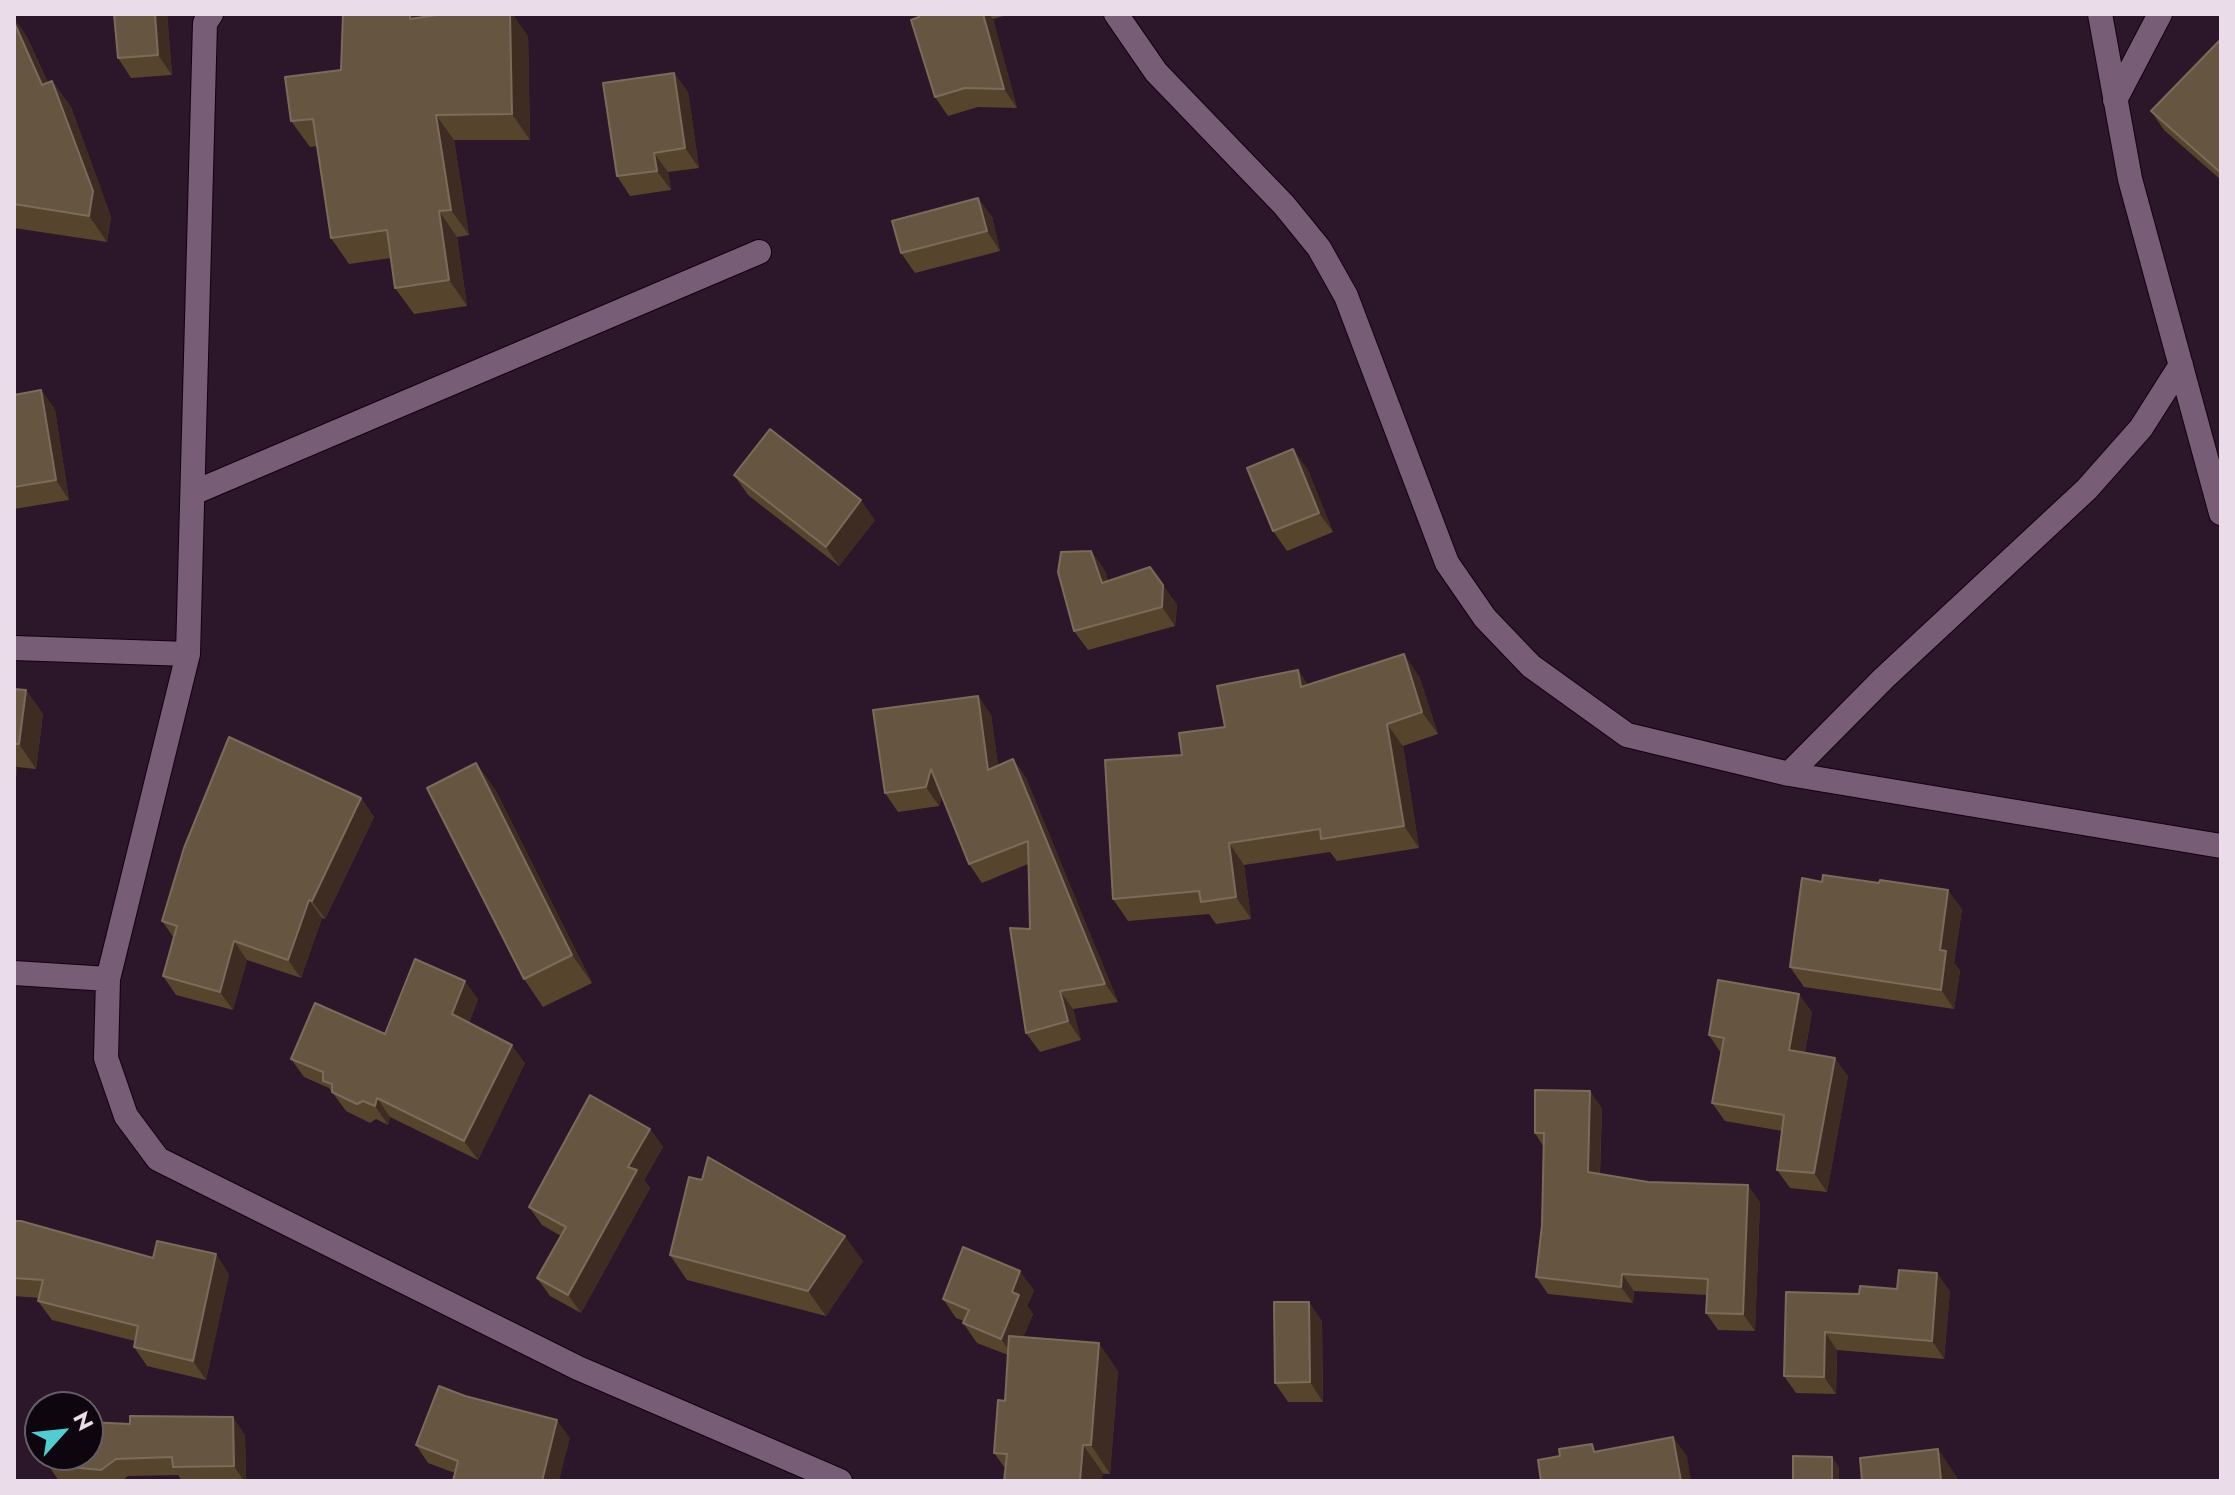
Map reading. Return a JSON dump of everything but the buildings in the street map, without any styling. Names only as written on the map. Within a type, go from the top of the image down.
[{"type":"street","points":[[211,14],[205,23],[188,654],[108,979],[106,1058],[126,1116],[158,1159],[578,1368],[840,1481]]},
{"type":"street","points":[[1116,14],[1156,72],[1284,205],[1319,248],[1346,296],[1447,563],[1485,618],[1531,666],[1627,735],[1789,774],[2221,846]]},
{"type":"street","points":[[2100,14],[2130,179],[2221,513]]},
{"type":"street","points":[[2115,100],[2160,14]]},
{"type":"street","points":[[193,493],[759,252]]},
{"type":"street","points":[[1789,774],[1884,678],[2087,489],[2141,428],[2181,365]]},
{"type":"street","points":[[14,648],[188,654]]},
{"type":"street","points":[[14,973],[108,979]]}]
